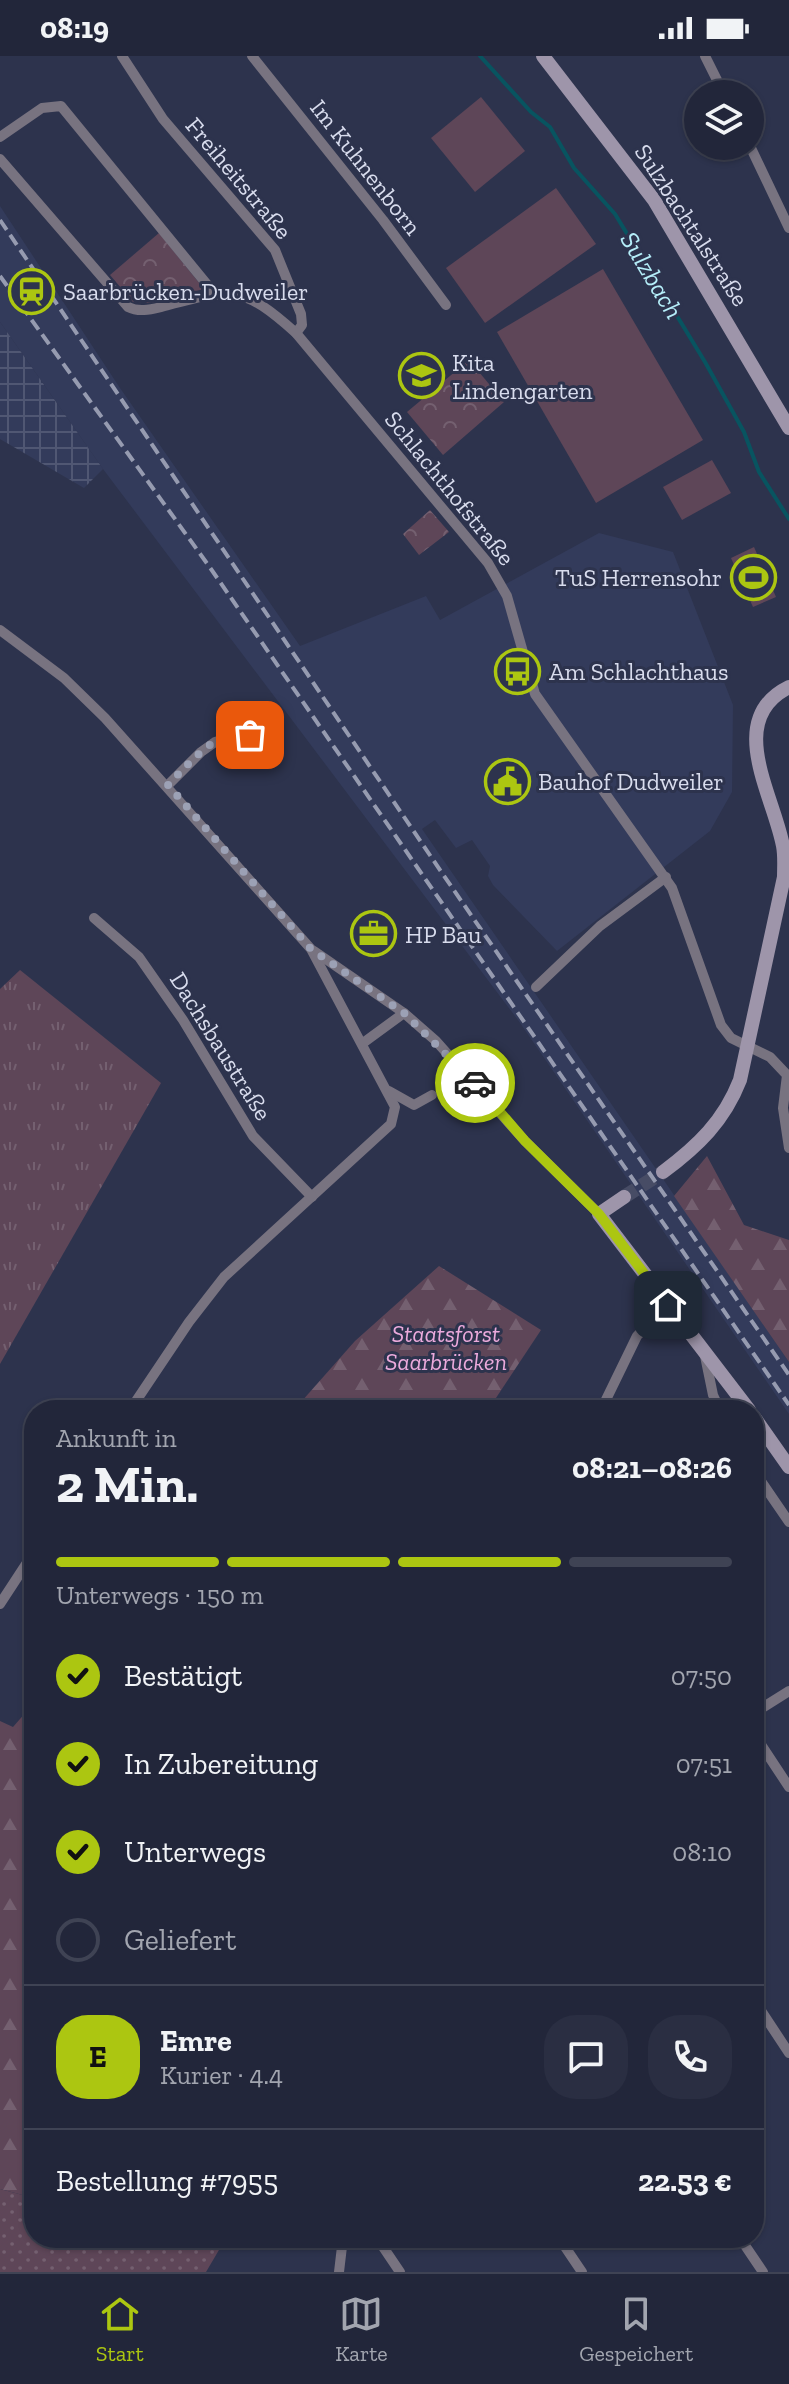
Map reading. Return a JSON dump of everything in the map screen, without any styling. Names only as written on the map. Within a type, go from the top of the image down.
[{"type":"street","name":"Freiheitstraße","points":[[122,56],[163,119],[283,263],[301,314],[302,325],[296,333]]},
{"type":"street","name":"Im Kuhnenborn","points":[[252,56],[383,220],[446,305]]},
{"type":"street","name":"Sulzbachtalstraße","points":[[543,56],[654,200],[789,428]]},
{"type":"street","points":[[705,56],[717,80]]},
{"type":"street","points":[[0,137],[49,104],[61,106],[214,293]]},
{"type":"street","name":"Schlachthofstraße","points":[[0,159],[128,307],[149,310],[214,293],[231,292],[251,298],[296,333],[480,551],[507,596],[535,694],[666,877],[716,1017],[731,1038],[770,1057],[787,1075],[783,1108],[789,1148]]},
{"type":"street","points":[[757,160],[789,228]]},
{"type":"street","points":[[0,630],[64,678],[168,785],[311,949],[395,1107],[391,1124],[224,1277],[185,1327],[137,1400]]},
{"type":"street","points":[[663,1172],[700,1143],[724,1114],[740,1080],[784,877],[784,848],[754,742],[758,719],[771,699],[789,687]]},
{"type":"street","points":[[168,785],[215,742],[244,733],[256,741]]},
{"type":"street","points":[[536,987],[600,926],[666,877]]},
{"type":"street","name":"Dachsbaustraße","points":[[94,918],[139,957],[183,1020],[253,1136],[312,1197]]},
{"type":"street","points":[[311,949],[404,1013],[453,1059],[525,1141],[599,1214],[741,1400]]},
{"type":"street","points":[[363,1043],[404,1013]]},
{"type":"street","points":[[389,1091],[414,1105],[432,1095]]},
{"type":"street","points":[[599,1214],[624,1197]]},
{"type":"street","points":[[606,1400],[637,1336],[668,1305]]},
{"type":"street","points":[[705,1354],[715,1400]]},
{"type":"street","points":[[764,1431],[789,1467]]},
{"type":"street","points":[[764,1486],[789,1522]]},
{"type":"street","points":[[0,1604],[24,1567]]},
{"type":"street","points":[[764,1707],[789,1691]]},
{"type":"street","points":[[764,1749],[789,1787]]},
{"type":"street","points":[[764,2015],[789,2053]]},
{"type":"street","points":[[339,2272],[342,2248]]},
{"type":"street","points":[[384,2248],[400,2272]]},
{"type":"street","points":[[566,2248],[582,2272]]},
{"type":"street","points":[[747,2248],[763,2272]]},
{"type":"shaded area","points":[[0,206],[120,388],[300,646],[426,596],[440,620],[599,533],[673,552],[733,705],[732,792],[710,831],[557,951],[493,885],[488,876],[490,866],[472,840],[456,848],[435,820],[422,829],[789,1362],[789,1414],[518,1020],[103,469],[0,322]]},
{"type":"shaded area","points":[[0,322],[103,469],[84,488],[0,439]]},
{"type":"green space","points":[[481,97],[525,151],[475,192],[431,138]]},
{"type":"green space","points":[[556,188],[596,244],[485,323],[446,268]]},
{"type":"green space","points":[[159,233],[204,289],[151,303],[133,302],[110,275]]},
{"type":"green space","points":[[603,269],[703,440],[596,503],[497,332]]},
{"type":"green space","points":[[469,360],[504,402],[443,455],[407,412]]},
{"type":"green space","points":[[712,460],[731,493],[682,520],[663,487]]},
{"type":"green space","points":[[430,510],[449,532],[419,555],[403,534]]},
{"type":"green space","name":"TuS Herrensohr","points":[[754,547],[776,597],[753,607],[731,558]]},
{"type":"green space","points":[[20,970],[161,1083],[0,1364],[0,989]]},
{"type":"green space","points":[[707,1156],[744,1225],[789,1240],[789,1362],[674,1196]]},
{"type":"green space","name":"Staatsforst Saarbrücken","points":[[439,1266],[541,1330],[495,1400],[303,1400],[355,1341]]},
{"type":"green space","points":[[24,1714],[24,2195],[0,2189],[0,1721],[13,1727]]},
{"type":"green space","points":[[0,2189],[24,2195],[24,2248],[220,2248],[206,2272],[0,2272]]},
{"type":"waterway","name":"Sulzbach","points":[[480,56],[531,112],[550,127],[574,168],[615,214],[705,362],[744,432],[759,472],[789,519]]},
{"type":"tunnel","points":[[624,1197],[663,1172]]},
{"type":"railway","points":[[0,220],[442,873],[789,1375]]},
{"type":"railway","points":[[0,276],[211,569],[789,1405]]},
{"type":"way so far","points":[[250,735],[234,734],[215,742],[168,785],[311,949],[404,1013],[475,1083]]},
{"type":"place","name":"Saarbrücken-Dudweiler","points":[[32,291]]},
{"type":"place","name":"Kita Lindengarten","points":[[421,376]]},
{"type":"place","name":"TuS Herrensohr","points":[[753,577]]},
{"type":"place","name":"Am Schlachthaus","points":[[518,671]]},
{"type":"place","name":"Bauhof Dudweiler","points":[[507,781]]},
{"type":"place","name":"HP Bau","points":[[374,934]]},
{"type":"route","points":[[475,1083],[525,1141],[599,1214],[668,1305]]}]
